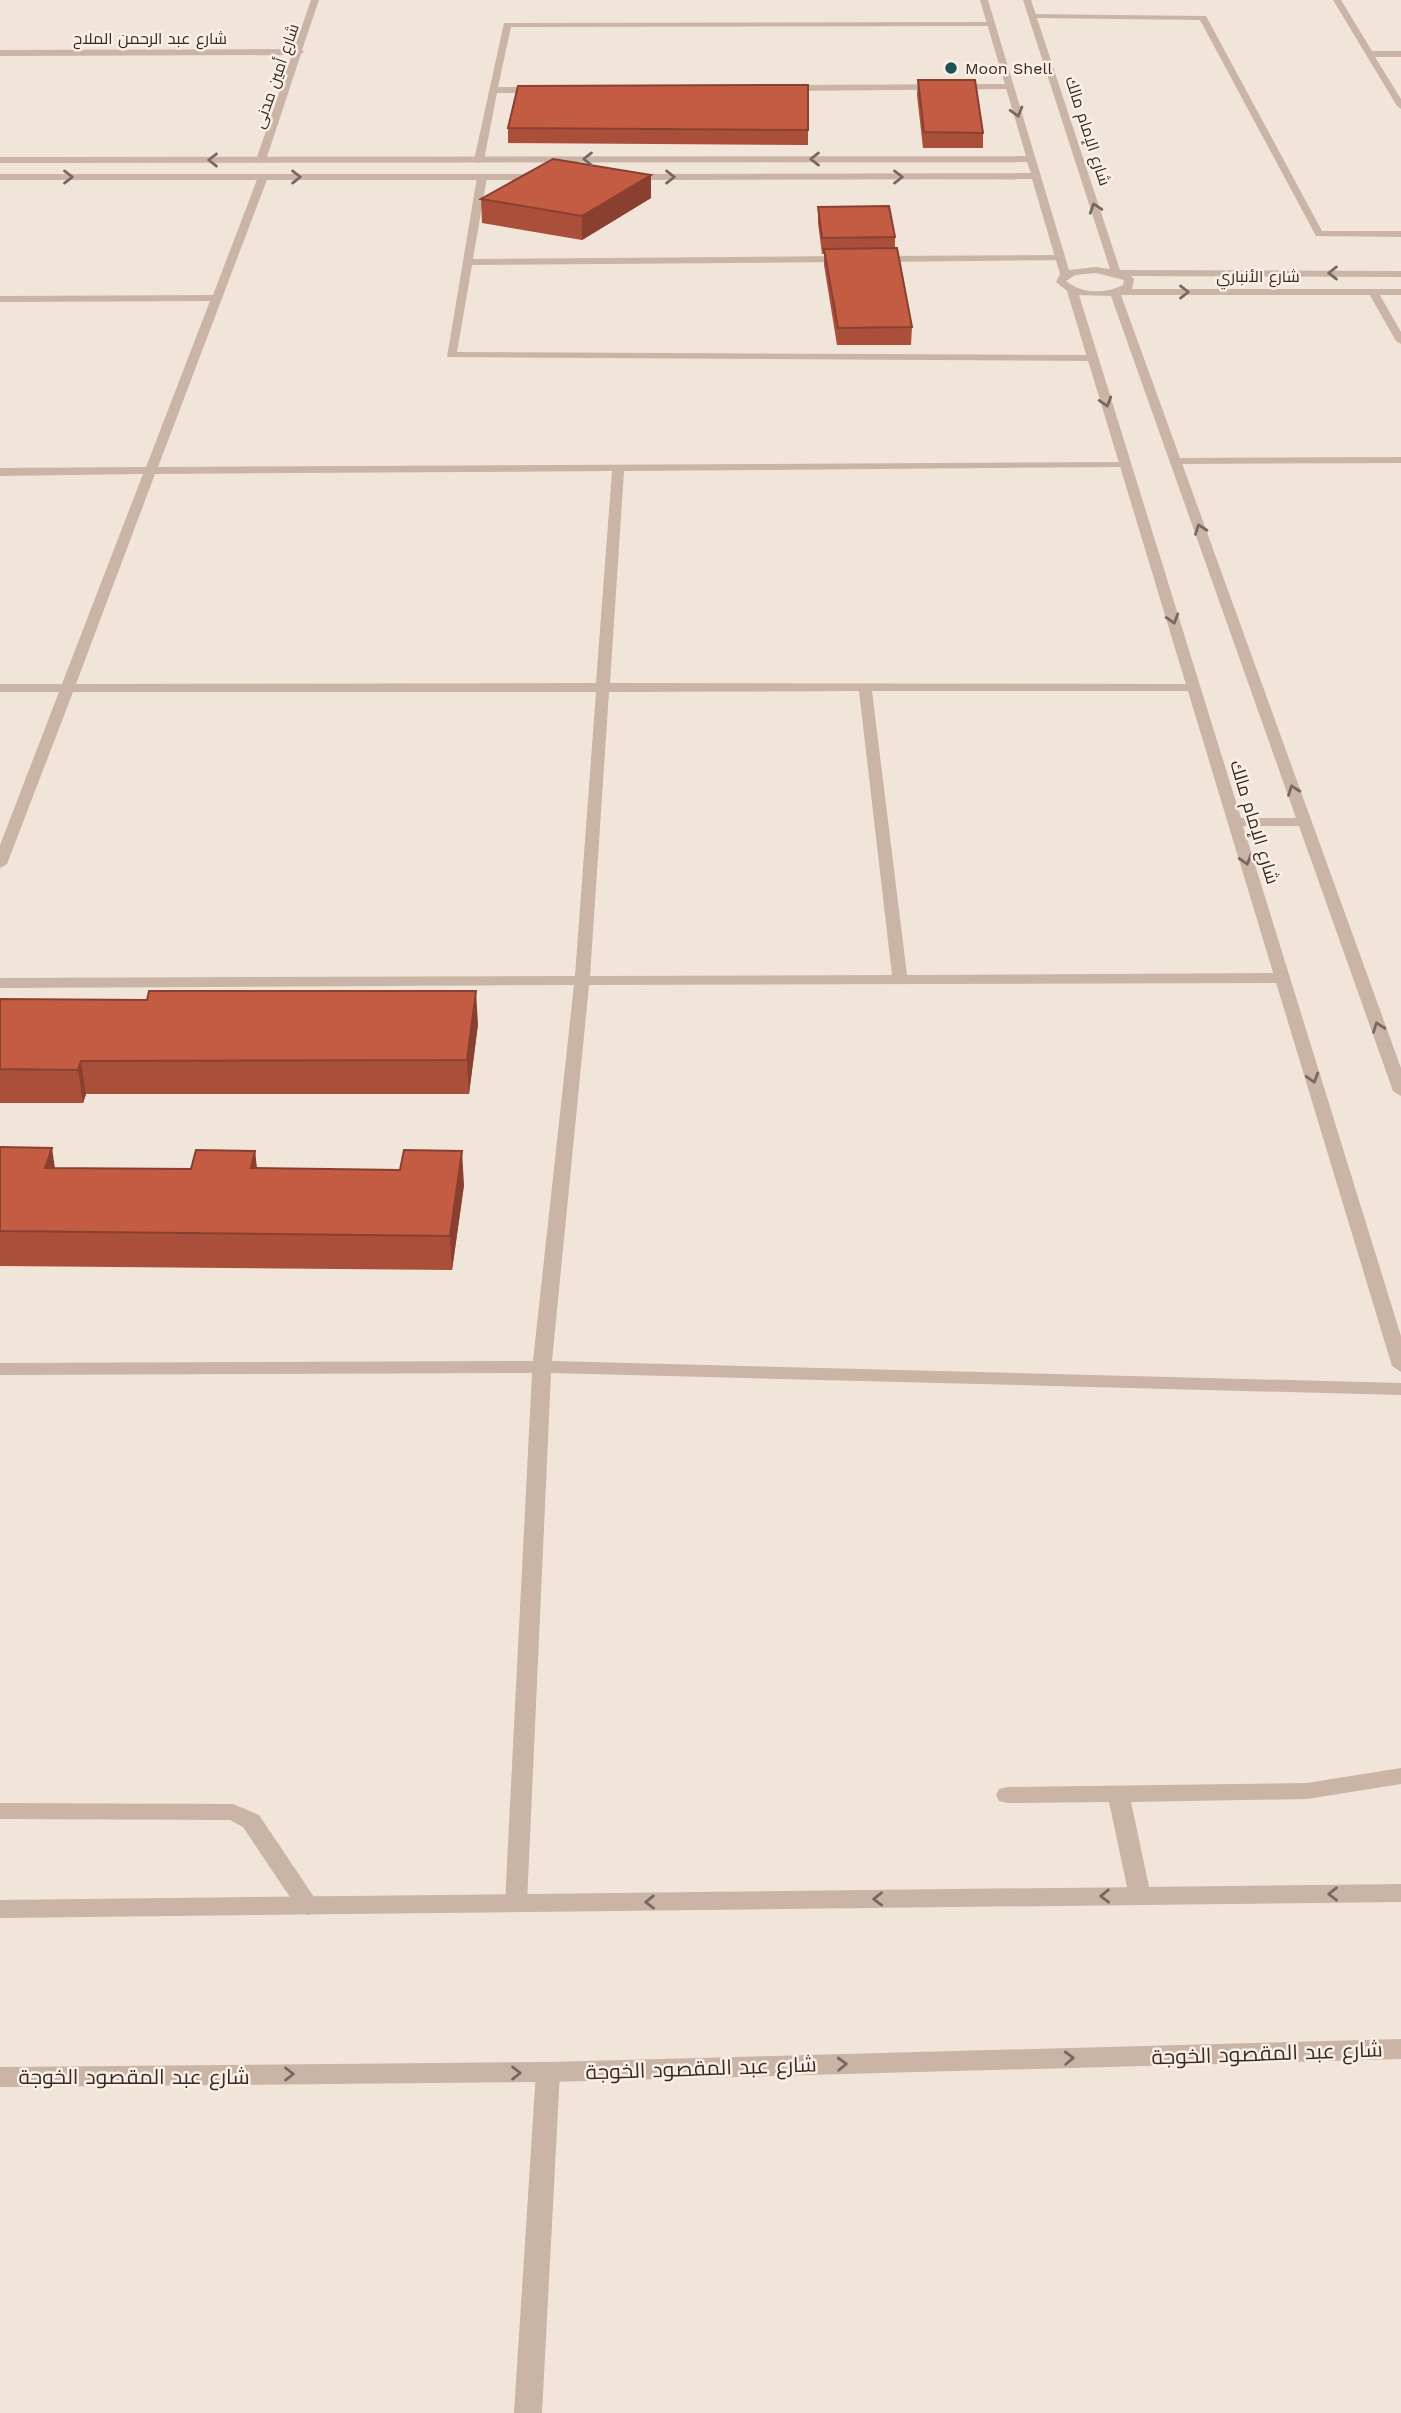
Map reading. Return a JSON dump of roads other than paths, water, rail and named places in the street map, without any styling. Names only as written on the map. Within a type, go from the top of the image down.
[{"type":"street","name":"شارع أمين مدنى","points":[[261,160],[316,0]]},
{"type":"street","points":[[984,0],[1065,274]]},
{"type":"street","name":"شارع الإمام مالك","points":[[1027,0],[1116,273],[1129,279],[1128,287],[1115,292]]},
{"type":"street","points":[[1337,0],[1401,106]]},
{"type":"street","points":[[1032,16],[1203,18],[1319,234],[1401,234]]},
{"type":"street","points":[[479,159],[507,25],[991,24]]},
{"type":"street","name":"شارع عبد الرحمن الملاح","points":[[0,53],[300,52]]},
{"type":"street","points":[[1369,54],[1401,54]]},
{"type":"street","points":[[772,88],[1009,87]]},
{"type":"street","points":[[493,90],[549,90]]},
{"type":"street","points":[[792,159],[795,177]]},
{"type":"street","points":[[0,160],[1031,159]]},
{"type":"street","points":[[35,177],[41,160]]},
{"type":"street","points":[[618,177],[1036,176]]},
{"type":"street","points":[[0,177],[550,177]]},
{"type":"street","points":[[0,864],[263,177]]},
{"type":"street","points":[[482,177],[451,355],[1093,358]]},
{"type":"street","points":[[867,259],[1060,258]]},
{"type":"street","points":[[467,262],[853,259]]},
{"type":"street","name":"شارع الأنباري","points":[[1065,274],[1083,270],[1116,273],[1401,274]]},
{"type":"street","name":"شارع الإمام مالك","points":[[1065,274],[1060,278],[1060,282],[1072,290],[1401,1366]]},
{"type":"street","name":"شارع الأنباري","points":[[1072,290],[1094,294],[1401,292]]},
{"type":"street","points":[[1115,292],[1401,1091]]},
{"type":"street","points":[[1373,292],[1401,341]]},
{"type":"street","points":[[0,299],[216,298]]},
{"type":"street","points":[[1176,460],[1401,460]]},
{"type":"street","points":[[0,472],[1125,464]]},
{"type":"street","points":[[516,1903],[542,1367],[582,981],[618,468]]},
{"type":"street","points":[[865,687],[900,979]]},
{"type":"street","points":[[0,688],[1193,687]]},
{"type":"street","points":[[1234,822],[1305,822]]},
{"type":"street","points":[[0,983],[1282,978]]},
{"type":"street","points":[[0,1369],[542,1367],[1401,1389]]},
{"type":"street","points":[[1007,1795],[1307,1791],[1401,1776]]},
{"type":"street","points":[[1119,1795],[1140,1896]]},
{"type":"street","points":[[0,1811],[233,1812],[251,1821],[308,1906]]},
{"type":"street","points":[[0,1909],[1401,1893]]},
{"type":"street","name":"شارع عبد المقصود الخوجة","points":[[0,2077],[548,2072],[1401,2049]]},
{"type":"street","points":[[528,2413],[548,2072]]},
{"type":"place","name":"Moon Shell","points":[[951,68]]}]
